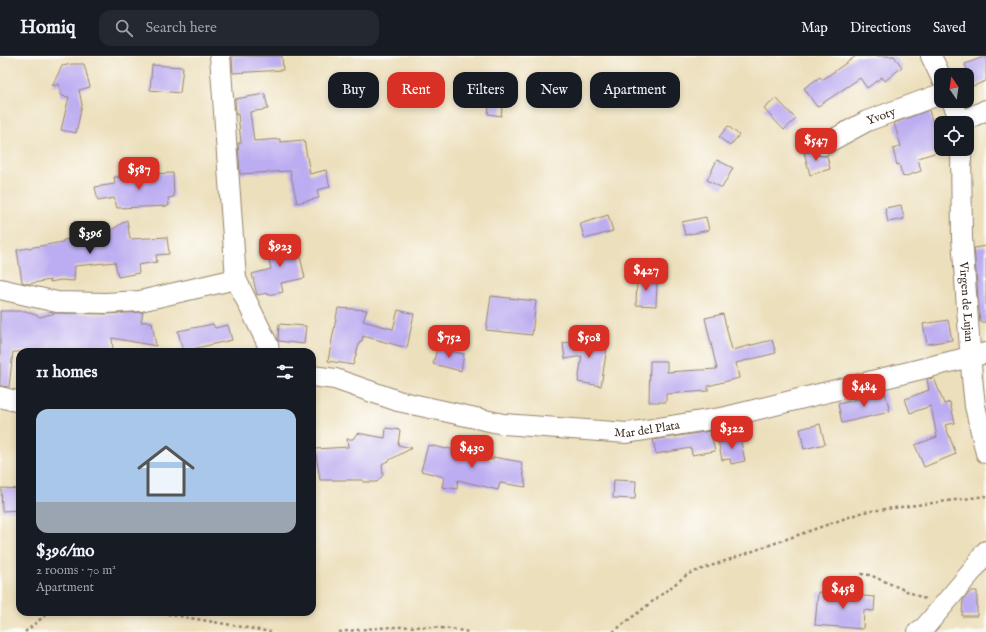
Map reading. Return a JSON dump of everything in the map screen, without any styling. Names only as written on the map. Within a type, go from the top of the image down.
[{"type":"street","points":[[220,56],[236,279],[268,348]]},
{"type":"street","points":[[931,56],[937,68]]},
{"type":"street","name":"Yvoty","points":[[823,145],[866,121],[934,97]]},
{"type":"street","points":[[974,116],[986,110]]},
{"type":"street","name":"Virgen de Lujan","points":[[961,156],[962,238],[978,355],[975,406],[986,452]]},
{"type":"street","points":[[0,290],[57,302],[133,302],[236,279]]},
{"type":"street","name":"Mar del Plata","points":[[316,377],[334,379],[398,401],[503,424],[627,433],[726,417],[978,355]]},
{"type":"street","points":[[0,397],[16,401]]},
{"type":"street","points":[[918,632],[925,627],[942,607],[973,570],[986,551]]},
{"type":"path","points":[[613,632],[688,574],[863,512],[986,496]]},
{"type":"path","points":[[861,574],[870,575],[890,583],[942,607]]},
{"type":"path","points":[[25,632],[44,616]]},
{"type":"path","points":[[179,616],[271,632]]},
{"type":"path","points":[[339,632],[420,626],[448,627],[468,632]]},
{"type":"building","points":[[232,56],[282,56],[283,70],[233,73]]},
{"type":"building","points":[[856,56],[894,56],[902,67],[885,81],[882,77],[867,88],[860,78],[817,107],[804,88],[820,77],[822,80]]},
{"type":"building","points":[[986,56],[986,81],[974,86],[974,68],[966,68],[965,64]]},
{"type":"building","points":[[84,64],[90,87],[79,90],[82,105],[76,133],[61,130],[69,97],[61,96],[59,84],[52,86],[62,66]]},
{"type":"building","points":[[152,65],[183,67],[180,93],[150,90]]},
{"type":"building","points":[[265,94],[268,109],[250,112],[254,141],[280,139],[280,142],[304,140],[310,174],[326,170],[330,187],[317,190],[319,198],[297,203],[290,171],[240,174],[238,143],[241,143],[235,99]]},
{"type":"building","points":[[776,98],[796,119],[784,130],[764,109]]},
{"type":"building","points":[[489,108],[502,108],[501,116],[488,114]]},
{"type":"building","points":[[929,110],[934,127],[934,153],[918,158],[921,171],[903,177],[899,164],[897,165],[893,149],[901,146],[894,123]]},
{"type":"building","points":[[728,126],[739,135],[730,146],[719,137]]},
{"type":"building","points":[[813,149],[817,155],[827,156],[830,169],[810,175],[804,152]]},
{"type":"building","points":[[717,160],[733,168],[722,188],[707,180]]},
{"type":"building","points":[[173,173],[174,197],[168,198],[169,206],[117,208],[114,198],[98,201],[95,187],[115,184],[114,177]]},
{"type":"building","points":[[901,205],[904,219],[888,222],[885,208]]},
{"type":"building","points":[[608,215],[613,231],[585,239],[580,224]]},
{"type":"building","points":[[706,217],[709,230],[685,235],[682,222]]},
{"type":"building","points":[[127,220],[130,239],[167,237],[169,254],[156,255],[157,262],[138,265],[139,273],[118,277],[115,262],[75,266],[74,281],[61,280],[50,282],[50,280],[28,284],[22,282],[17,250],[63,242],[63,240],[105,234]]},
{"type":"building","points":[[296,239],[305,278],[281,283],[283,292],[268,295],[267,293],[257,295],[252,274],[271,269],[266,246]]},
{"type":"building","points":[[986,246],[986,322],[980,322],[974,248]]},
{"type":"building","points":[[637,279],[657,280],[656,306],[636,305]]},
{"type":"building","points":[[491,296],[536,301],[532,335],[486,330]]},
{"type":"building","points":[[338,308],[367,310],[363,321],[393,329],[398,310],[414,314],[407,348],[363,336],[362,341],[360,341],[353,365],[328,361]]},
{"type":"building","points":[[0,311],[26,311],[40,317],[55,313],[106,314],[143,312],[141,322],[152,322],[156,346],[112,338],[113,348],[16,348],[16,352],[13,352],[9,387],[0,386]]},
{"type":"building","points":[[723,314],[732,350],[772,340],[776,353],[736,363],[739,378],[708,386],[708,391],[666,394],[666,402],[649,402],[650,361],[667,361],[667,372],[717,369],[705,318]]},
{"type":"building","points":[[948,320],[952,340],[927,344],[923,324]]},
{"type":"building","points":[[213,324],[215,328],[228,325],[232,340],[196,348],[182,348],[178,331]]},
{"type":"building","points":[[279,324],[306,326],[304,344],[279,341]]},
{"type":"building","points":[[585,338],[608,341],[601,386],[578,382],[582,356],[565,359],[563,343],[585,340]]},
{"type":"building","points":[[437,348],[464,354],[461,371],[433,364]]},
{"type":"building","points":[[934,378],[944,404],[950,402],[955,423],[945,425],[956,454],[924,467],[915,445],[937,437],[931,406],[910,413],[905,399],[929,390],[927,379]]},
{"type":"building","points":[[885,392],[890,412],[842,423],[838,404]]},
{"type":"building","points":[[820,424],[825,444],[804,449],[800,429]]},
{"type":"building","points":[[386,428],[400,430],[398,445],[412,448],[382,464],[383,475],[377,482],[363,482],[363,480],[320,480],[316,449],[348,447],[347,439],[353,439],[357,433],[385,438]]},
{"type":"building","points":[[710,431],[715,451],[692,455],[691,448],[656,454],[653,440]]},
{"type":"building","points":[[740,436],[745,461],[731,464],[730,459],[722,460],[718,440]]},
{"type":"building","points":[[428,445],[447,448],[493,460],[493,457],[521,462],[526,487],[500,483],[498,490],[458,480],[457,489],[442,487],[444,477],[421,471]]},
{"type":"building","points":[[614,480],[636,481],[635,499],[613,498]]},
{"type":"building","points":[[1,488],[16,489],[16,510],[2,511]]},
{"type":"building","points":[[971,591],[977,591],[977,616],[962,616],[963,600]]},
{"type":"building","points":[[818,592],[875,597],[874,611],[864,610],[863,629],[815,625]]}]
